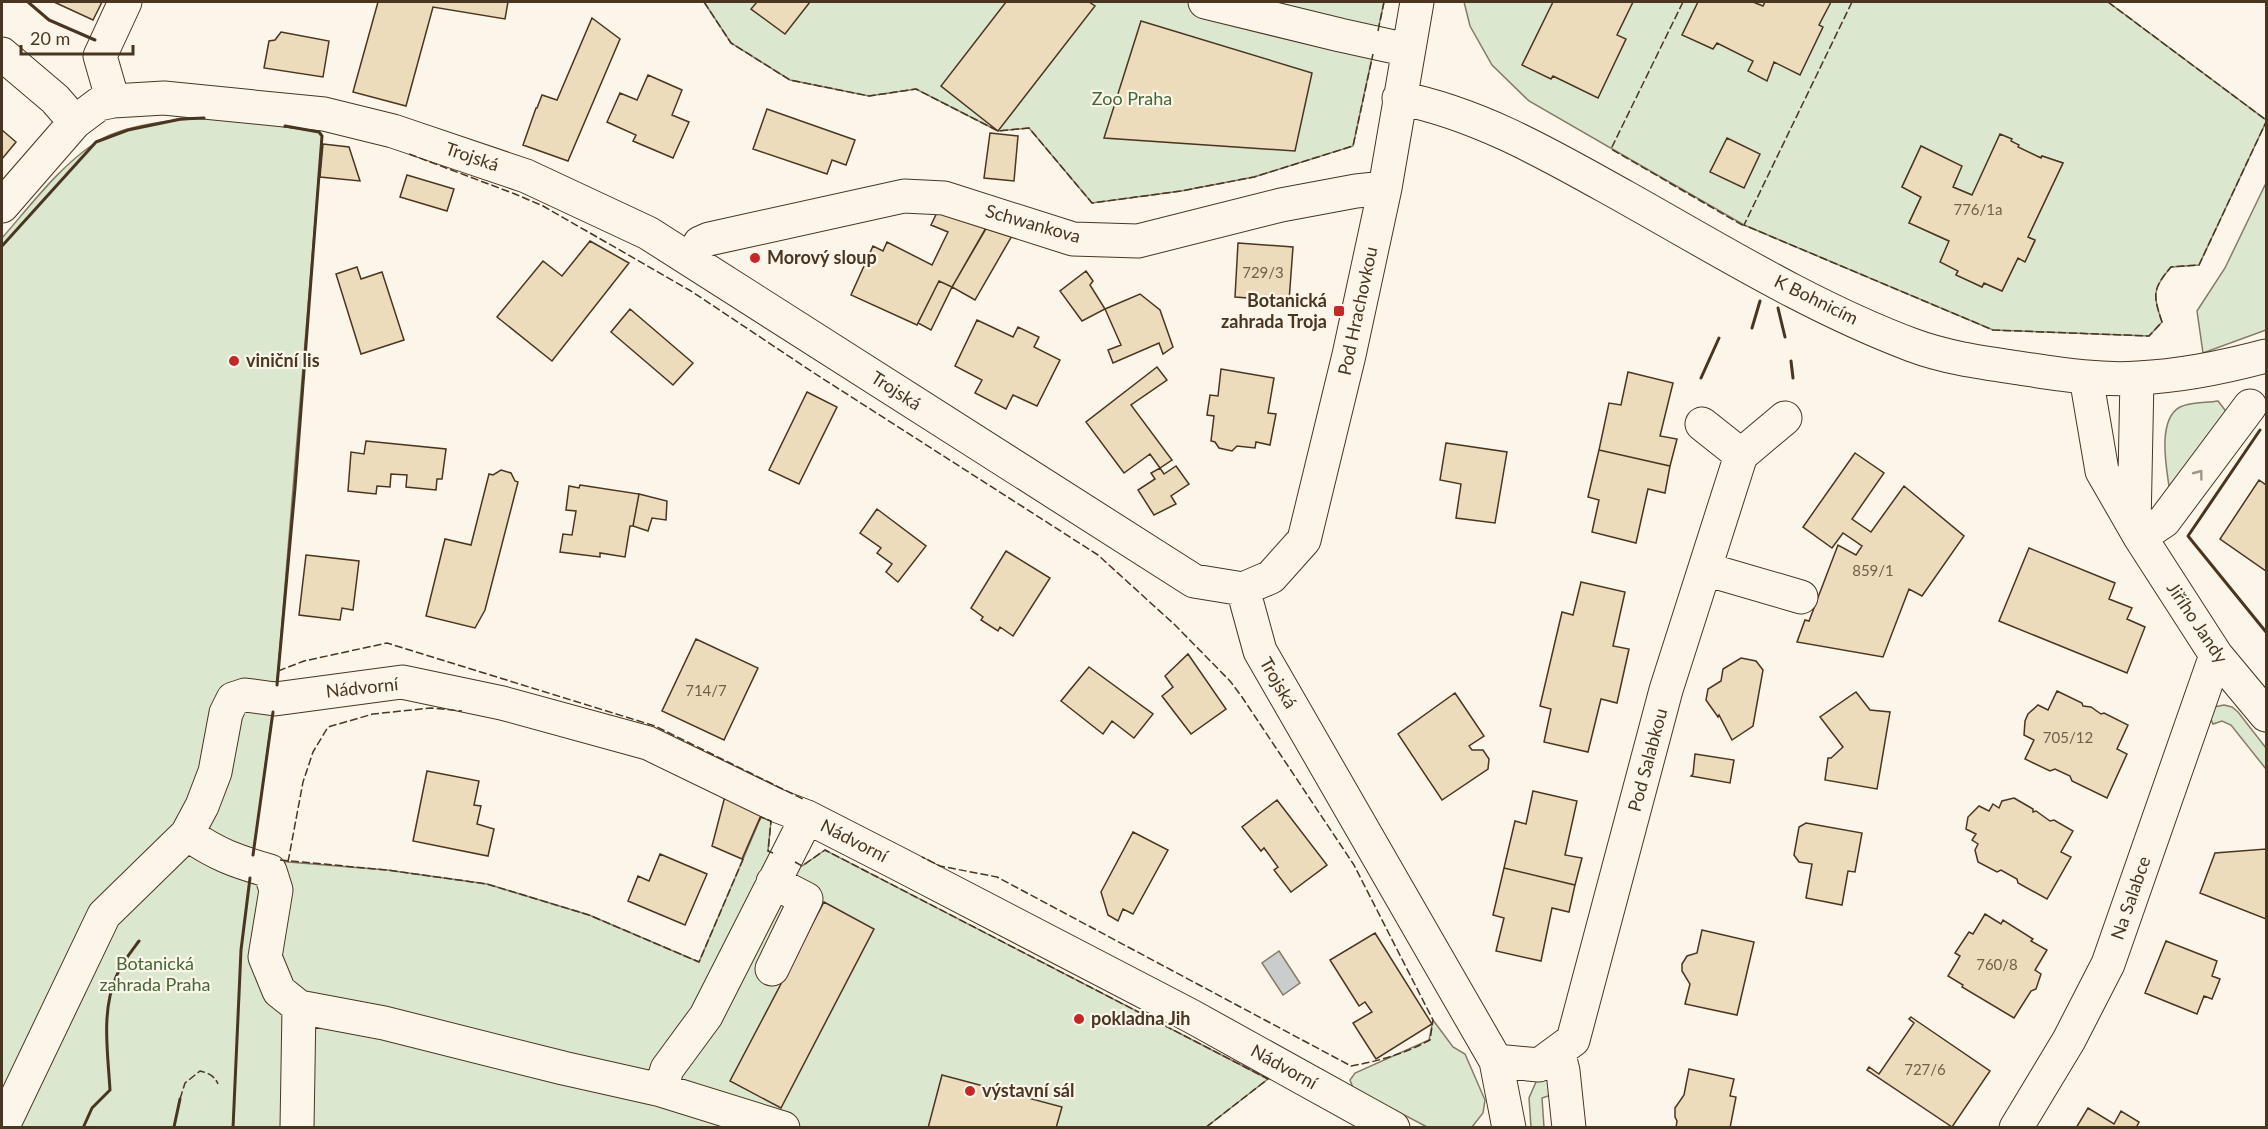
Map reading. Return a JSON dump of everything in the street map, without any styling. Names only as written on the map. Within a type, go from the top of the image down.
[{"type":"street","points":[[113,101],[100,56],[126,2]]},
{"type":"street","points":[[1205,2],[1408,50]]},
{"type":"street","name":"Pod Hrachovkou","points":[[1242,589],[1271,577],[1304,540],[1349,355],[1385,188],[1417,2]]},
{"type":"street","points":[[2,54],[55,99],[75,122]]},
{"type":"street","name":"Trojská","points":[[2,206],[75,122],[99,104],[113,101],[164,98],[324,114],[393,131],[526,176],[648,233],[1194,582],[1242,589],[1260,651],[1496,1061],[1509,1128]]},
{"type":"street","name":"K Bohnicím","points":[[1399,98],[1433,105],[1523,140],[1820,305],[1913,345],[1961,359],[2086,377],[2137,378],[2185,373],[2234,365],[2266,356]]},
{"type":"street","name":"Schwankova","points":[[692,260],[700,243],[709,239],[904,196],[944,198],[1073,238],[1138,241],[1281,205],[1385,188]]},
{"type":"street","points":[[2146,528],[2258,414],[2239,391],[2234,365]]},
{"type":"street","name":"Jiřího Jandy","points":[[2086,377],[2091,470],[2146,528],[2216,655],[2266,715]]},
{"type":"street","points":[[2137,378],[2146,528]]},
{"type":"street","points":[[1702,423],[1741,455],[1785,418]]},
{"type":"street","name":"Pod Salabkou","points":[[1496,1061],[1539,1065],[1573,1040],[1666,690],[1741,455]]},
{"type":"street","points":[[1705,570],[1801,597]]},
{"type":"street","name":"Na Salabce","points":[[2016,1128],[2068,1040],[2108,964],[2216,655]]},
{"type":"street","name":"Nádvorní","points":[[187,834],[202,806],[215,772],[226,713],[233,699],[245,695],[275,699],[402,682],[502,703],[648,743],[807,818],[1191,1016],[1393,1128]]},
{"type":"street","points":[[661,1090],[667,1069],[706,1016],[807,818]]},
{"type":"street","points":[[2,1128],[104,915],[187,834],[212,851],[270,871],[276,890],[265,957],[279,992],[298,1007],[384,1023],[661,1090],[783,1128]]},
{"type":"street","points":[[772,969],[806,899],[773,882]]},
{"type":"street","points":[[297,1128],[298,1007]]},
{"type":"street","points":[[1558,1051],[1563,1071],[1569,1128]]},
{"type":"green space","name":"Zoo Praha","points":[[704,2],[1384,2],[1353,146],[1254,177],[1181,191],[1092,203],[1029,128],[998,131],[916,89],[869,96],[790,80],[731,43]]},
{"type":"green space","points":[[1464,2],[2108,2],[2266,122],[2199,265],[2171,267],[2160,281],[2156,299],[2162,322],[2149,336],[1993,330],[1744,225],[1529,101],[1492,65],[1470,26]],"holes":[[[1921,146],[1961,166],[1953,187],[1972,195],[2042,156],[2063,163],[2028,237],[2035,241],[2025,261],[2018,258],[2002,291],[1984,283],[1982,287],[1956,275],[1958,271],[1949,241],[1909,223],[1921,197],[1902,187]]]},
{"type":"green space","name":"Botanická zahrada Praha","points":[[211,118],[319,132],[322,136],[278,671],[253,855],[288,862],[387,870],[487,884],[589,915],[699,962],[761,817],[771,821],[768,851],[802,866],[825,850],[1268,1079],[1205,1128],[2,1128],[2,238],[57,175],[95,143],[120,131],[135,127],[167,121]]},
{"type":"green space","points":[[2266,183],[2266,330],[2203,353],[2197,311],[2225,268]]},
{"type":"green space","points":[[2218,401],[2228,414],[2170,493],[2165,447],[2168,423],[2173,414],[2184,405]]},
{"type":"green space","points":[[2224,705],[2238,712],[2266,748],[2266,769],[2231,725],[2222,721],[2213,724],[2208,713],[2214,707]]},
{"type":"green space","points":[[1433,1020],[1453,1047],[1465,1054],[1485,1100],[1483,1113],[1472,1127],[1427,1127],[1353,1088],[1350,1080],[1355,1073],[1429,1040]]},
{"type":"green space","points":[[1539,1075],[1551,1077],[1551,1095],[1542,1098],[1544,1127],[1531,1127],[1529,1098]]},
{"type":"shaded area","points":[[1279,951],[1300,983],[1283,995],[1262,963]]},
{"type":"building","points":[[54,2],[102,2],[93,20]]},
{"type":"building","points":[[378,2],[508,2],[505,19],[433,7],[406,106],[353,92]]},
{"type":"building","points":[[757,2],[810,2],[785,34],[751,9]]},
{"type":"building","points":[[1006,2],[1089,2],[1095,6],[998,131],[941,86]]},
{"type":"building","points":[[1553,2],[1633,2],[1617,35],[1626,39],[1598,98],[1553,76],[1551,79],[1522,65]]},
{"type":"building","points":[[1698,2],[1753,2],[1763,6],[1765,2],[1831,2],[1819,25],[1823,27],[1800,75],[1774,62],[1767,81],[1748,71],[1753,61],[1717,43],[1713,49],[1682,35]]},
{"type":"building","points":[[592,18],[620,39],[568,161],[523,145],[542,95],[557,100]]},
{"type":"building","points":[[1141,21],[1312,73],[1295,151],[1104,138]]},
{"type":"building","points":[[281,32],[329,41],[323,77],[264,68],[269,41],[275,40]]},
{"type":"building","points":[[648,75],[682,90],[672,115],[689,122],[673,158],[633,141],[636,135],[607,122],[620,93],[637,100]]},
{"type":"building","points":[[767,109],[855,140],[846,165],[832,160],[827,174],[753,149]]},
{"type":"building","points":[[2,130],[16,142],[2,159]]},
{"type":"building","points":[[990,133],[1018,136],[1014,181],[984,178]]},
{"type":"building","points":[[2000,134],[2012,139],[2011,141],[2019,145],[2018,147],[2041,158],[2042,156],[2063,163],[2028,237],[2035,240],[2025,262],[2018,258],[2002,291],[1984,283],[1982,287],[1956,275],[1958,271],[1940,262],[1949,241],[1909,223],[1921,197],[1902,187],[1921,146],[1962,166],[1953,187],[1972,195]]},
{"type":"building","points":[[1727,138],[1760,154],[1744,188],[1710,172]]},
{"type":"building","points":[[323,144],[349,147],[360,181],[320,177]]},
{"type":"building","points":[[407,175],[454,189],[447,211],[400,197]]},
{"type":"building","points":[[944,198],[991,219],[952,287],[939,281],[917,325],[851,295],[873,246],[883,251],[887,242],[932,265],[948,232],[931,225]]},
{"type":"building","points":[[991,220],[1013,234],[975,300],[952,287]]},
{"type":"building","points":[[590,241],[629,263],[552,361],[497,317],[543,261],[562,276]]},
{"type":"building","points":[[1238,243],[1293,247],[1289,301],[1235,297]]},
{"type":"building","points":[[357,267],[361,279],[382,272],[404,340],[361,354],[336,274]]},
{"type":"building","points":[[1086,271],[1093,281],[1090,285],[1105,309],[1082,321],[1060,291]]},
{"type":"building","points":[[939,281],[952,287],[931,330],[918,323]]},
{"type":"building","points":[[1140,294],[1160,310],[1173,347],[1163,354],[1159,343],[1113,363],[1108,350],[1121,345],[1105,309]]},
{"type":"building","points":[[630,309],[693,363],[673,385],[611,332]]},
{"type":"building","points":[[977,320],[1013,337],[1018,327],[1039,337],[1034,347],[1060,360],[1037,406],[1013,395],[1006,409],[975,393],[982,380],[955,366]]},
{"type":"building","points":[[1157,367],[1167,380],[1131,405],[1172,460],[1160,468],[1150,454],[1124,473],[1086,422]]},
{"type":"building","points":[[1221,369],[1274,378],[1268,413],[1276,414],[1270,445],[1256,442],[1255,448],[1237,446],[1232,451],[1219,448],[1215,442],[1211,441],[1214,416],[1207,415],[1210,395],[1218,396]]},
{"type":"building","points":[[1628,372],[1673,383],[1660,436],[1677,439],[1670,466],[1599,450],[1609,403],[1621,405]]},
{"type":"building","points":[[807,392],[837,407],[799,484],[769,470]]},
{"type":"building","points":[[366,441],[446,449],[442,479],[437,479],[436,490],[406,487],[407,475],[391,474],[390,487],[377,486],[376,494],[348,491],[351,452],[364,454]]},
{"type":"building","points":[[1446,443],[1507,452],[1495,523],[1456,518],[1461,484],[1440,480]]},
{"type":"building","points":[[1599,450],[1670,466],[1665,493],[1648,489],[1636,543],[1592,532],[1599,500],[1588,497]]},
{"type":"building","points":[[1855,453],[1884,473],[1852,519],[1871,532],[1904,486],[1964,536],[1922,596],[1909,589],[1883,657],[1797,642],[1805,620],[1809,621],[1838,545],[1856,555],[1862,546],[1843,533],[1832,548],[1803,527]]},
{"type":"building","points":[[1176,466],[1189,484],[1171,496],[1176,504],[1154,515],[1138,490],[1155,479],[1151,473],[1160,468],[1164,474]]},
{"type":"building","points":[[501,470],[511,473],[518,482],[485,610],[475,628],[426,616],[445,539],[471,545],[489,474],[493,475]]},
{"type":"building","points":[[2259,480],[2266,485],[2266,571],[2220,539]]},
{"type":"building","points":[[580,485],[639,494],[633,526],[630,526],[625,557],[600,553],[600,557],[560,552],[563,534],[572,535],[576,511],[566,510],[569,486],[579,488]]},
{"type":"building","points":[[639,494],[667,501],[666,520],[652,518],[648,531],[633,526]]},
{"type":"building","points":[[877,509],[926,546],[898,582],[886,572],[892,564],[877,553],[881,548],[860,533]]},
{"type":"building","points":[[2029,548],[2115,583],[2109,599],[2132,608],[2127,619],[2145,627],[2127,673],[1999,621]]},
{"type":"building","points":[[1006,551],[1050,578],[1013,636],[1000,627],[998,631],[981,620],[983,617],[971,608]]},
{"type":"building","points":[[306,555],[359,561],[353,610],[342,608],[340,620],[299,615]]},
{"type":"building","points":[[1581,582],[1625,592],[1613,646],[1629,649],[1617,703],[1601,699],[1588,752],[1544,742],[1551,709],[1540,706],[1562,612],[1573,615]]},
{"type":"building","points":[[696,639],[758,668],[724,740],[662,711]]},
{"type":"building","points":[[1188,654],[1226,709],[1191,734],[1162,696],[1173,687],[1165,676]]},
{"type":"building","points":[[1741,658],[1756,661],[1763,670],[1753,726],[1732,740],[1719,715],[1718,717],[1706,700],[1708,689],[1721,681],[1723,669]]},
{"type":"building","points":[[1089,667],[1153,714],[1134,738],[1112,721],[1103,734],[1061,701]]},
{"type":"building","points":[[2057,691],[2082,703],[2083,706],[2091,707],[2101,714],[2104,713],[2128,725],[2117,749],[2127,754],[2107,798],[2072,781],[2070,776],[2055,769],[2050,771],[2025,759],[2034,740],[2024,735],[2028,714],[2038,705],[2048,710]]},
{"type":"building","points":[[1856,692],[1870,710],[1890,712],[1877,789],[1825,780],[1828,758],[1843,747],[1820,717]]},
{"type":"building","points":[[1455,693],[1484,736],[1469,746],[1472,750],[1483,750],[1489,759],[1488,769],[1442,800],[1398,734]]},
{"type":"building","points":[[1695,754],[1734,760],[1730,783],[1691,776]]},
{"type":"building","points":[[427,771],[479,781],[474,805],[481,806],[477,824],[494,829],[488,856],[413,841]]},
{"type":"building","points":[[1533,791],[1577,801],[1565,855],[1582,858],[1575,885],[1504,868],[1515,821],[1526,824]]},
{"type":"building","points":[[725,796],[762,813],[742,859],[712,846]]},
{"type":"building","points":[[2014,798],[2033,809],[2033,812],[2036,811],[2050,821],[2054,820],[2073,831],[2061,852],[2071,857],[2047,899],[2018,883],[2017,879],[2001,870],[1997,872],[1978,862],[1975,850],[1978,844],[1972,840],[1976,834],[1966,829],[1968,817],[1979,806],[1989,811],[1993,804],[1999,808],[2002,801]]},
{"type":"building","points":[[1277,800],[1327,865],[1291,892],[1274,870],[1278,867],[1264,848],[1261,851],[1242,827]]},
{"type":"building","points":[[1806,823],[1862,833],[1855,872],[1848,871],[1842,905],[1806,898],[1812,864],[1799,862],[1794,855],[1799,827]]},
{"type":"building","points":[[1133,832],[1168,850],[1133,914],[1123,909],[1118,921],[1108,915],[1101,892]]},
{"type":"building","points":[[2266,849],[2266,919],[2200,893],[2215,853]]},
{"type":"building","points":[[660,854],[707,874],[685,925],[628,901],[638,876],[649,881]]},
{"type":"building","points":[[1504,868],[1575,885],[1569,912],[1552,908],[1541,961],[1496,951],[1504,918],[1493,915]]},
{"type":"building","points":[[824,902],[874,929],[781,1108],[730,1081]]},
{"type":"building","points":[[1985,914],[2001,924],[2003,920],[2047,950],[2035,970],[2041,974],[2036,989],[2031,991],[2014,1018],[1948,976],[1960,956],[1955,953],[1969,932],[1973,934]]},
{"type":"building","points":[[1702,930],[1754,942],[1737,1015],[1685,1004],[1690,984],[1682,971],[1682,964],[1687,956],[1697,953]]},
{"type":"building","points":[[1375,933],[1432,1024],[1376,1059],[1353,1023],[1372,1012],[1365,1002],[1359,1006],[1330,960]]},
{"type":"building","points":[[2166,941],[2217,961],[2212,976],[2220,979],[2212,999],[2204,996],[2197,1014],[2145,993]]},
{"type":"building","points":[[1911,1017],[1990,1071],[1952,1127],[1867,1070],[1869,1067],[1879,1074],[1914,1023],[1909,1019]]},
{"type":"building","points":[[1689,1069],[1734,1079],[1730,1096],[1736,1097],[1730,1128],[1676,1128],[1675,1108],[1684,1095]]},
{"type":"building","name":"výstavní sál","points":[[942,1075],[1062,1107],[1056,1128],[928,1128]]},
{"type":"building","points":[[2088,1108],[2114,1124],[2121,1111],[2139,1122],[2136,1128],[2076,1128]]},
{"type":"fence","points":[[704,2],[731,43],[790,80],[869,96],[916,89],[998,131],[1029,128],[1092,203],[1181,191],[1254,177],[1353,146],[1373,54]]},
{"type":"fence","points":[[1378,31],[1384,2]]},
{"type":"fence","points":[[1683,2],[1611,149],[1744,226]]},
{"type":"fence","points":[[1852,2],[1744,225],[1993,330],[2149,336],[2162,322],[2156,299],[2160,281],[2171,267],[2199,265],[2266,122]]},
{"type":"fence","points":[[2108,2],[2266,120]]},
{"type":"fence","points":[[409,154],[543,206],[691,291],[814,373],[1098,555],[1175,625],[1230,681],[1242,697],[1354,865],[1433,1020],[1430,1040],[1391,1056],[1351,1066],[997,877],[940,866],[922,857]]},
{"type":"fence","points":[[278,671],[304,661],[387,643],[655,726],[803,799]]},
{"type":"fence","points":[[288,862],[303,782],[313,752],[328,727],[373,714],[431,708],[462,711]]},
{"type":"fence","points":[[759,821],[761,817],[771,821],[768,851],[773,853]]},
{"type":"fence","points":[[795,862],[802,866],[825,850],[1268,1079],[1205,1128]]},
{"type":"fence","points":[[280,860],[387,870],[487,884],[589,915],[699,962],[744,857]]},
{"type":"fence","points":[[180,1099],[185,1083],[200,1071],[215,1078],[218,1084]]},
{"type":"wall","points":[[28,2],[49,20],[95,40]]},
{"type":"wall","points":[[2,246],[96,142],[128,130],[181,119],[204,118]]},
{"type":"wall","points":[[277,685],[295,488],[322,136],[319,132],[285,126]]},
{"type":"wall","points":[[1752,328],[1760,301]]},
{"type":"wall","points":[[1778,308],[1785,337]]},
{"type":"wall","points":[[1701,378],[1719,338]]},
{"type":"wall","points":[[1791,361],[1793,378]]},
{"type":"wall","points":[[2260,430],[2188,536],[2266,632]]},
{"type":"wall","points":[[253,855],[273,712]]},
{"type":"wall","points":[[233,1128],[241,950],[250,878]]},
{"type":"wall","points":[[83,1128],[92,1108],[110,1090],[108,1004],[118,972],[139,941]]},
{"type":"wall","points":[[174,1127],[180,1099]]},
{"type":"place","name":"Morový sloup","points":[[755,258]]},
{"type":"place","name":"Botanická zahrada Troja","points":[[1339,311]]},
{"type":"place","name":"viniční lis","points":[[234,361]]},
{"type":"place","name":"pokladna Jih","points":[[1079,1019]]},
{"type":"place","name":"výstavní sál","points":[[970,1091]]}]
